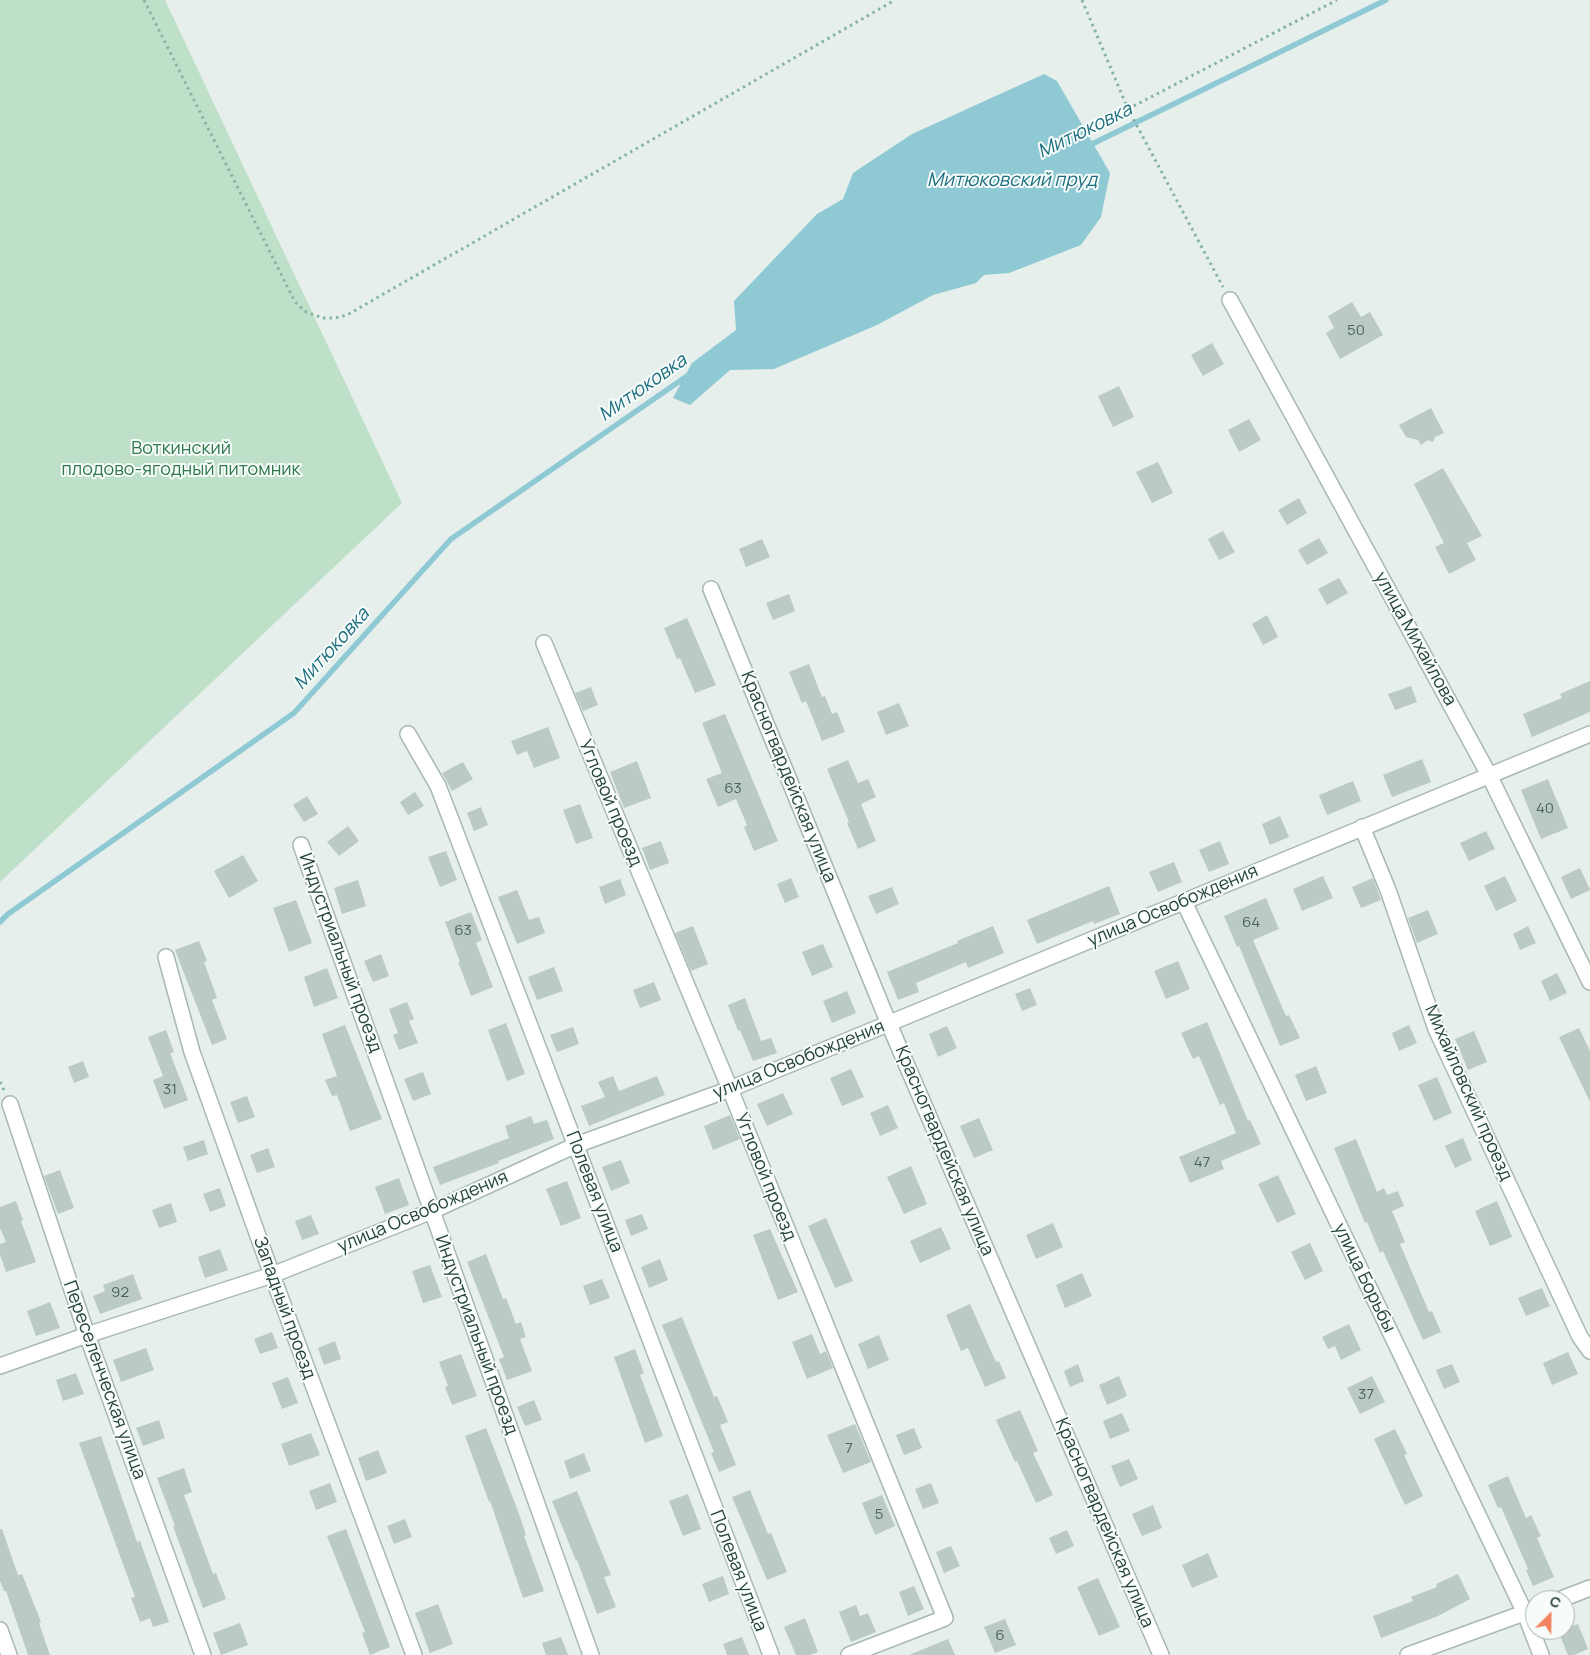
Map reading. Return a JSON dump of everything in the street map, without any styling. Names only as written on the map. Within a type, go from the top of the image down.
[{"type":"street","name":"улица Михайлова","points":[[1230,300],[1489,775],[1590,982]]},
{"type":"street","name":"Красногвардейская улица","points":[[711,589],[889,1024],[1161,1655]]},
{"type":"street","name":"Угловой проезд","points":[[544,643],[730,1089],[945,1618],[849,1655]]},
{"type":"street","name":"Полевая улица","points":[[408,734],[438,786],[770,1655]]},
{"type":"street","name":"улица Освобождения","points":[[0,1366],[87,1335],[272,1275],[432,1211],[576,1145],[730,1089],[1590,734]]},
{"type":"street","name":"Михайловский проезд","points":[[1362,827],[1388,890],[1436,1029],[1580,1336],[1590,1351]]},
{"type":"street","name":"Индустриальный проезд","points":[[302,845],[591,1655]]},
{"type":"street","name":"улица Борьбы","points":[[1184,902],[1525,1601]]},
{"type":"street","name":"Западный проезд","points":[[166,957],[192,1052],[272,1275],[414,1655]]},
{"type":"street","name":"Переселенческая улица","points":[[10,1104],[87,1335],[203,1655]]},
{"type":"street","points":[[1575,1594],[1590,1588]]},
{"type":"street","points":[[1408,1655],[1525,1613]]},
{"type":"street","points":[[0,1630],[9,1655]]},
{"type":"street","name":"улица Борьбы","points":[[1537,1640],[1541,1655]]},
{"type":"path","points":[[144,0],[295,302],[306,312],[323,318],[335,318],[347,315],[894,0]]},
{"type":"path","points":[[1082,0],[1128,109],[1230,300]]},
{"type":"path","points":[[1128,109],[1337,0]]},
{"type":"green space","name":"Воткинский плодово-ягодный питомник","points":[[0,0],[165,0],[402,503],[0,882]]},
{"type":"water","name":"Митюковский пруд","points":[[1044,74],[1057,81],[1110,173],[1101,217],[1081,245],[1009,273],[984,275],[976,283],[933,295],[877,325],[774,369],[730,370],[690,405],[673,398],[692,363],[736,330],[734,301],[817,214],[843,199],[853,173],[912,134]]},
{"type":"building","points":[[1352,302],[1361,317],[1370,312],[1383,335],[1340,359],[1326,333],[1334,328],[1328,316]]},
{"type":"building","points":[[1212,343],[1224,364],[1203,376],[1191,355]]},
{"type":"building","points":[[1119,386],[1134,417],[1113,427],[1098,396]]},
{"type":"building","points":[[1431,408],[1444,433],[1435,437],[1433,442],[1428,440],[1421,445],[1418,440],[1406,437],[1399,425]]},
{"type":"building","points":[[1249,419],[1261,440],[1239,452],[1228,430]]},
{"type":"building","points":[[1158,462],[1173,493],[1152,503],[1136,472]]},
{"type":"building","points":[[1443,468],[1482,536],[1467,543],[1476,560],[1449,574],[1435,547],[1444,543],[1414,484]]},
{"type":"building","points":[[1299,498],[1307,513],[1287,525],[1278,510]]},
{"type":"building","points":[[1223,531],[1235,552],[1219,560],[1208,539]]},
{"type":"building","points":[[1319,538],[1328,553],[1307,565],[1298,550]]},
{"type":"building","points":[[762,539],[770,557],[746,567],[739,549]]},
{"type":"building","points":[[1339,578],[1348,593],[1327,605],[1318,589]]},
{"type":"building","points":[[789,594],[795,611],[773,620],[766,603]]},
{"type":"building","points":[[1267,615],[1278,637],[1263,645],[1252,624]]},
{"type":"building","points":[[687,618],[716,685],[695,693],[680,658],[677,659],[664,628]]},
{"type":"building","points":[[809,664],[822,697],[825,696],[832,714],[837,712],[845,732],[822,741],[806,701],[802,703],[789,672]]},
{"type":"building","points":[[1590,681],[1590,712],[1532,737],[1523,714],[1562,698],[1560,694]]},
{"type":"building","points":[[1411,686],[1417,702],[1395,710],[1388,694]]},
{"type":"building","points":[[591,687],[598,705],[583,711],[575,693]]},
{"type":"building","points":[[899,703],[909,726],[886,735],[877,712]]},
{"type":"building","points":[[725,714],[778,841],[754,851],[744,827],[747,825],[736,799],[718,807],[706,779],[722,773],[702,723]]},
{"type":"building","points":[[548,727],[560,758],[534,768],[527,751],[517,755],[511,741]]},
{"type":"building","points":[[1422,759],[1431,782],[1392,797],[1383,775]]},
{"type":"building","points":[[848,760],[858,783],[868,779],[876,797],[861,804],[876,841],[858,849],[827,769]]},
{"type":"building","points":[[637,761],[651,798],[624,808],[610,772]]},
{"type":"building","points":[[463,762],[473,779],[452,791],[442,773]]},
{"type":"building","points":[[1548,779],[1568,828],[1541,839],[1521,790]]},
{"type":"building","points":[[1353,781],[1361,801],[1327,815],[1319,795]]},
{"type":"building","points":[[415,792],[424,806],[408,815],[400,802]]},
{"type":"building","points":[[307,796],[318,814],[304,822],[293,805]]},
{"type":"building","points":[[580,804],[593,838],[576,844],[563,810]]},
{"type":"building","points":[[481,807],[488,825],[474,831],[467,813]]},
{"type":"building","points":[[1280,816],[1289,837],[1270,845],[1262,824]]},
{"type":"building","points":[[348,826],[359,841],[339,856],[327,842]]},
{"type":"building","points":[[1486,831],[1495,849],[1469,861],[1460,843]]},
{"type":"building","points":[[661,841],[669,863],[650,870],[642,848]]},
{"type":"building","points":[[1220,841],[1229,864],[1209,872],[1199,850]]},
{"type":"building","points":[[446,851],[457,880],[440,887],[428,857]]},
{"type":"building","points":[[243,855],[258,881],[229,898],[214,871]]},
{"type":"building","points":[[1174,862],[1182,882],[1158,892],[1149,872]]},
{"type":"building","points":[[1580,868],[1590,890],[1571,899],[1561,877]]},
{"type":"building","points":[[1323,876],[1333,898],[1302,911],[1293,889]]},
{"type":"building","points":[[1505,876],[1517,901],[1496,911],[1484,886]]},
{"type":"building","points":[[791,878],[799,897],[785,903],[777,884]]},
{"type":"building","points":[[1373,878],[1381,900],[1361,908],[1352,887]]},
{"type":"building","points":[[620,879],[626,895],[605,904],[599,887]]},
{"type":"building","points":[[358,880],[366,906],[342,914],[334,888]]},
{"type":"building","points":[[1109,886],[1120,914],[1094,924],[1093,921],[1037,944],[1027,920]]},
{"type":"building","points":[[892,887],[899,904],[876,914],[868,896]]},
{"type":"building","points":[[517,890],[529,920],[539,917],[545,933],[517,944],[498,897]]},
{"type":"building","points":[[1266,898],[1279,929],[1253,940],[1286,1016],[1289,1015],[1300,1038],[1280,1046],[1239,946],[1237,947],[1224,916]]},
{"type":"building","points":[[296,900],[312,943],[289,952],[273,908]]},
{"type":"building","points":[[1428,910],[1438,934],[1417,943],[1408,918]]},
{"type":"building","points":[[471,912],[482,940],[476,943],[493,987],[471,996],[445,922]]},
{"type":"building","points":[[693,926],[708,964],[691,971],[675,933]]},
{"type":"building","points":[[993,926],[1004,953],[968,968],[966,962],[916,983],[919,992],[898,1000],[887,972],[958,943],[957,941]]},
{"type":"building","points":[[1528,926],[1536,943],[1520,950],[1513,934]]},
{"type":"building","points":[[199,941],[207,961],[204,962],[217,998],[212,1000],[227,1039],[212,1045],[175,950]]},
{"type":"building","points":[[823,944],[833,967],[812,976],[802,952]]},
{"type":"building","points":[[381,954],[389,976],[373,982],[364,961]]},
{"type":"building","points":[[1178,961],[1190,989],[1166,999],[1154,971]]},
{"type":"building","points":[[554,967],[563,991],[537,1000],[528,977]]},
{"type":"building","points":[[327,968],[338,998],[314,1007],[304,977]]},
{"type":"building","points":[[1557,973],[1567,993],[1550,1001],[1541,981]]},
{"type":"building","points":[[654,982],[661,1000],[640,1008],[633,990]]},
{"type":"building","points":[[1030,988],[1037,1005],[1022,1011],[1015,994]]},
{"type":"building","points":[[847,991],[856,1013],[832,1023],[823,1001]]},
{"type":"building","points":[[745,998],[761,1041],[771,1038],[777,1053],[753,1061],[728,1005]]},
{"type":"building","points":[[407,1002],[414,1019],[409,1021],[418,1043],[399,1050],[393,1035],[398,1033],[389,1009]]},
{"type":"building","points":[[1207,1022],[1248,1121],[1250,1120],[1261,1144],[1221,1161],[1224,1169],[1190,1183],[1179,1157],[1236,1133],[1224,1103],[1220,1105],[1199,1056],[1193,1059],[1181,1033]]},
{"type":"building","points":[[506,1023],[525,1074],[507,1081],[488,1030]]},
{"type":"building","points":[[345,1025],[382,1119],[350,1131],[337,1095],[332,1096],[325,1080],[337,1076],[322,1034]]},
{"type":"building","points":[[1409,1025],[1417,1043],[1399,1051],[1392,1033]]},
{"type":"building","points":[[947,1026],[957,1048],[938,1057],[929,1034]]},
{"type":"building","points":[[573,1027],[579,1044],[557,1052],[550,1035]]},
{"type":"building","points":[[1579,1028],[1590,1051],[1590,1102],[1559,1037]]},
{"type":"building","points":[[166,1030],[174,1052],[170,1053],[188,1100],[164,1109],[153,1080],[163,1076],[148,1037]]},
{"type":"building","points":[[1474,1031],[1487,1062],[1468,1070],[1455,1039]]},
{"type":"building","points":[[83,1061],[89,1077],[74,1083],[68,1067]]},
{"type":"building","points":[[1316,1066],[1327,1093],[1306,1101],[1295,1075]]},
{"type":"building","points":[[851,1069],[864,1097],[842,1106],[830,1078]]},
{"type":"building","points":[[423,1072],[431,1094],[413,1101],[404,1079]]},
{"type":"building","points":[[613,1076],[619,1091],[657,1076],[665,1095],[589,1126],[581,1106],[605,1097],[598,1082]]},
{"type":"building","points":[[1437,1077],[1452,1113],[1434,1121],[1418,1085]]},
{"type":"building","points":[[783,1093],[793,1114],[767,1126],[757,1104]]},
{"type":"building","points":[[247,1096],[255,1117],[238,1123],[230,1102]]},
{"type":"building","points":[[888,1105],[898,1128],[880,1136],[870,1113]]},
{"type":"building","points":[[730,1115],[740,1139],[713,1150],[704,1126]]},
{"type":"building","points":[[531,1116],[534,1124],[547,1120],[554,1139],[498,1161],[499,1163],[440,1185],[433,1167],[509,1138],[505,1126]]},
{"type":"building","points":[[979,1118],[993,1150],[974,1158],[960,1126]]},
{"type":"building","points":[[1463,1138],[1472,1160],[1455,1168],[1445,1146]]},
{"type":"building","points":[[1356,1139],[1377,1192],[1384,1188],[1387,1195],[1398,1191],[1404,1206],[1392,1211],[1405,1242],[1400,1244],[1429,1312],[1432,1311],[1441,1332],[1423,1340],[1383,1251],[1380,1253],[1367,1222],[1365,1223],[1334,1148]]},
{"type":"building","points":[[204,1140],[208,1154],[188,1161],[183,1147]]},
{"type":"building","points":[[268,1148],[275,1167],[257,1173],[250,1155]]},
{"type":"building","points":[[621,1160],[630,1183],[611,1191],[602,1167]]},
{"type":"building","points":[[911,1166],[927,1204],[904,1214],[887,1177]]},
{"type":"building","points":[[60,1170],[74,1208],[58,1214],[44,1176]]},
{"type":"building","points":[[1278,1175],[1296,1214],[1277,1223],[1258,1184]]},
{"type":"building","points":[[399,1178],[409,1205],[385,1214],[375,1187]]},
{"type":"building","points":[[567,1181],[581,1218],[561,1226],[546,1189]]},
{"type":"building","points":[[220,1188],[226,1206],[210,1212],[203,1194]]},
{"type":"building","points":[[16,1201],[36,1262],[6,1272],[0,1255],[0,1244],[6,1242],[0,1228],[0,1207]]},
{"type":"building","points":[[1497,1201],[1512,1237],[1490,1246],[1475,1211]]},
{"type":"building","points":[[171,1203],[177,1222],[159,1228],[152,1210]]},
{"type":"building","points":[[642,1214],[648,1229],[631,1236],[625,1220]]},
{"type":"building","points":[[311,1215],[319,1234],[302,1240],[295,1221]]},
{"type":"building","points":[[826,1218],[853,1281],[835,1288],[808,1226]]},
{"type":"building","points":[[1053,1223],[1063,1247],[1036,1259],[1026,1235]]},
{"type":"building","points":[[941,1227],[951,1249],[920,1263],[910,1241]]},
{"type":"building","points":[[770,1229],[798,1292],[778,1300],[753,1235]]},
{"type":"building","points":[[1310,1243],[1323,1271],[1305,1280],[1291,1252]]},
{"type":"building","points":[[220,1249],[228,1270],[205,1278],[198,1257]]},
{"type":"building","points":[[486,1254],[503,1299],[506,1298],[516,1324],[521,1322],[526,1337],[520,1339],[532,1371],[507,1380],[499,1359],[504,1357],[467,1262]]},
{"type":"building","points":[[660,1259],[668,1280],[649,1288],[641,1267]]},
{"type":"building","points":[[430,1265],[442,1297],[423,1303],[412,1271]]},
{"type":"building","points":[[1082,1273],[1092,1296],[1065,1308],[1056,1285]]},
{"type":"building","points":[[133,1274],[142,1299],[100,1314],[93,1296],[105,1291],[103,1285]]},
{"type":"building","points":[[602,1279],[610,1298],[590,1305],[583,1286]]},
{"type":"building","points":[[1542,1288],[1550,1306],[1526,1316],[1518,1298]]},
{"type":"building","points":[[50,1302],[60,1328],[36,1336],[27,1311]]},
{"type":"building","points":[[970,1304],[996,1362],[999,1361],[1006,1378],[985,1387],[968,1348],[961,1351],[946,1315]]},
{"type":"building","points":[[682,1317],[714,1397],[717,1396],[728,1422],[720,1425],[736,1465],[719,1472],[711,1453],[714,1452],[662,1325]]},
{"type":"building","points":[[1349,1324],[1361,1350],[1341,1360],[1335,1346],[1328,1349],[1322,1337]]},
{"type":"building","points":[[272,1332],[278,1348],[260,1354],[254,1339]]},
{"type":"building","points":[[812,1334],[820,1354],[826,1351],[833,1368],[807,1379],[792,1342]]},
{"type":"building","points":[[879,1335],[889,1360],[868,1369],[858,1344]]},
{"type":"building","points":[[335,1341],[341,1359],[324,1365],[318,1348]]},
{"type":"building","points":[[146,1348],[154,1370],[121,1382],[113,1360]]},
{"type":"building","points":[[635,1349],[644,1373],[640,1375],[663,1436],[645,1443],[614,1357]]},
{"type":"building","points":[[1568,1352],[1578,1374],[1552,1385],[1543,1363]]},
{"type":"building","points":[[461,1354],[477,1396],[452,1405],[445,1387],[448,1386],[439,1362]]},
{"type":"building","points":[[1078,1364],[1084,1381],[1070,1387],[1064,1371]]},
{"type":"building","points":[[1452,1364],[1460,1382],[1444,1389],[1436,1370]]},
{"type":"building","points":[[76,1373],[84,1394],[63,1401],[56,1380]]},
{"type":"building","points":[[1119,1376],[1127,1396],[1107,1405],[1099,1385]]},
{"type":"building","points":[[1372,1376],[1385,1402],[1360,1414],[1347,1388]]},
{"type":"building","points":[[288,1377],[298,1403],[282,1409],[272,1383]]},
{"type":"building","points":[[534,1400],[542,1420],[525,1426],[517,1407]]},
{"type":"building","points":[[1020,1410],[1038,1451],[1033,1453],[1053,1495],[1036,1503],[996,1420]]},
{"type":"building","points":[[1122,1413],[1130,1431],[1110,1439],[1103,1421]]},
{"type":"building","points":[[159,1420],[165,1438],[143,1446],[136,1428]]},
{"type":"building","points":[[855,1424],[871,1462],[843,1473],[827,1435]]},
{"type":"building","points":[[486,1428],[518,1511],[526,1535],[524,1536],[544,1591],[523,1598],[490,1501],[465,1436]]},
{"type":"building","points":[[914,1428],[922,1448],[904,1455],[896,1435]]},
{"type":"building","points":[[1395,1429],[1407,1454],[1404,1455],[1423,1496],[1405,1505],[1374,1439]]},
{"type":"building","points":[[311,1433],[320,1455],[289,1466],[281,1444]]},
{"type":"building","points":[[101,1436],[137,1542],[140,1541],[169,1622],[153,1627],[150,1618],[140,1622],[131,1598],[135,1597],[79,1443]]},
{"type":"building","points":[[378,1450],[387,1473],[366,1481],[358,1458]]},
{"type":"building","points":[[584,1453],[591,1471],[570,1479],[564,1461]]},
{"type":"building","points":[[1129,1459],[1138,1479],[1120,1487],[1111,1466]]},
{"type":"building","points":[[184,1468],[192,1492],[184,1495],[213,1574],[216,1573],[226,1599],[203,1608],[157,1478]]},
{"type":"building","points":[[1508,1476],[1526,1518],[1531,1515],[1541,1536],[1537,1538],[1554,1577],[1533,1586],[1526,1570],[1528,1569],[1501,1507],[1498,1508],[1488,1485]]},
{"type":"building","points":[[330,1483],[337,1502],[316,1510],[309,1491]]},
{"type":"building","points":[[931,1483],[939,1503],[923,1509],[915,1489]]},
{"type":"building","points":[[750,1490],[768,1534],[771,1533],[787,1572],[767,1580],[732,1497]]},
{"type":"building","points":[[577,1491],[611,1575],[604,1577],[616,1607],[597,1614],[552,1501]]},
{"type":"building","points":[[688,1494],[701,1529],[683,1536],[669,1501]]},
{"type":"building","points":[[882,1495],[895,1526],[875,1535],[862,1503]]},
{"type":"building","points":[[1153,1505],[1162,1528],[1142,1536],[1132,1514]]},
{"type":"building","points":[[405,1519],[412,1537],[394,1544],[387,1526]]},
{"type":"building","points":[[0,1529],[2,1529],[18,1575],[22,1574],[41,1622],[39,1623],[50,1655],[28,1655],[6,1591],[4,1591],[0,1581]]},
{"type":"building","points":[[346,1529],[390,1647],[370,1655],[362,1633],[365,1632],[327,1536]]},
{"type":"building","points":[[1067,1530],[1074,1546],[1056,1554],[1049,1538]]},
{"type":"building","points":[[951,1546],[960,1566],[944,1573],[936,1552]]},
{"type":"building","points":[[1208,1553],[1218,1577],[1192,1588],[1182,1565]]},
{"type":"building","points":[[1458,1574],[1470,1599],[1438,1616],[1381,1638],[1373,1616],[1413,1601],[1411,1597],[1437,1587],[1436,1584]]},
{"type":"building","points":[[723,1576],[729,1594],[709,1602],[702,1584]]},
{"type":"building","points":[[1098,1578],[1120,1627],[1099,1636],[1077,1587]]},
{"type":"building","points":[[914,1586],[924,1609],[908,1616],[899,1592]]},
{"type":"building","points":[[438,1604],[453,1644],[430,1653],[415,1613]]},
{"type":"building","points":[[856,1605],[860,1616],[868,1613],[876,1632],[851,1642],[839,1612]]},
{"type":"building","points":[[805,1618],[818,1652],[810,1655],[796,1655],[784,1627]]},
{"type":"building","points":[[1005,1619],[1016,1645],[995,1653],[984,1627]]},
{"type":"building","points":[[240,1623],[248,1645],[221,1655],[213,1633]]},
{"type":"building","points":[[1578,1624],[1588,1649],[1574,1655],[1568,1655],[1562,1640],[1575,1640],[1575,1625]]},
{"type":"building","points":[[561,1637],[568,1655],[546,1655],[542,1643]]},
{"type":"building","points":[[742,1637],[749,1655],[727,1655],[723,1644]]},
{"type":"building","points":[[948,1639],[955,1655],[909,1655]]},
{"type":"waterway","name":"Митюковка","points":[[1088,146],[1386,0]]},
{"type":"waterway","name":"Митюковка","points":[[0,922],[8,914],[294,713],[451,539],[690,374]]}]
